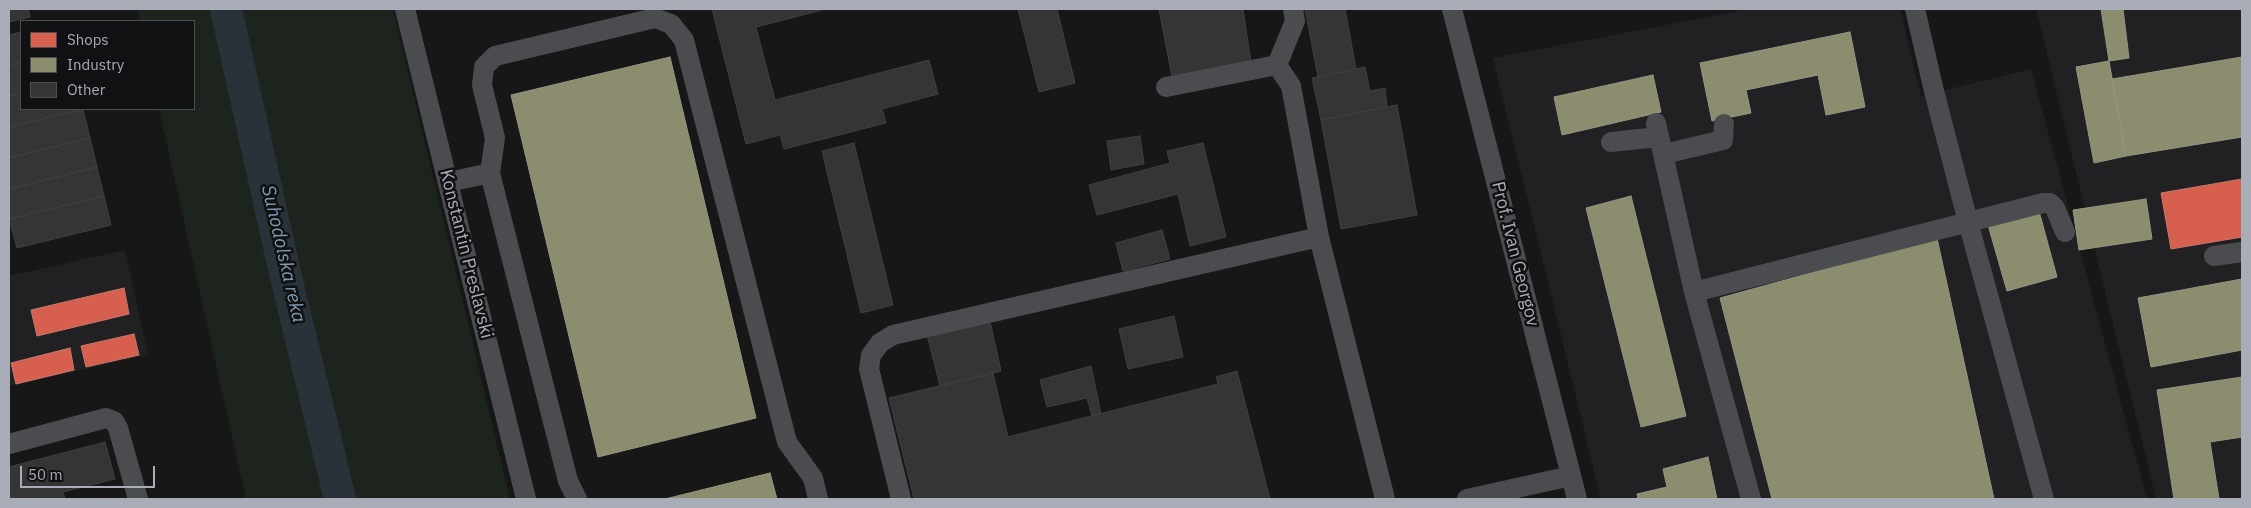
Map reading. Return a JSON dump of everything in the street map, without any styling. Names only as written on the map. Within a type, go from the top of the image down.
[{"type":"street","name":"Konstantin Preslavski","points":[[406,9],[526,499]]},
{"type":"street","points":[[1277,65],[1295,21],[1293,9]]},
{"type":"street","name":"Prof. Ivan Georgov","points":[[1452,9],[1577,499]]},
{"type":"street","points":[[1915,9],[1968,222],[2044,499]]},
{"type":"street","points":[[577,499],[568,481],[490,173],[495,138],[482,85],[484,67],[495,56],[655,18],[672,24],[684,40],[787,442],[813,478],[818,499]]},
{"type":"street","points":[[1166,87],[1277,65]]},
{"type":"street","points":[[1277,65],[1291,86],[1319,237],[1385,499]]},
{"type":"street","points":[[1611,142],[1660,138],[1723,140],[1724,124]]},
{"type":"street","points":[[1660,138],[1694,292],[1751,499]]},
{"type":"street","points":[[449,182],[490,173]]},
{"type":"street","points":[[1694,292],[2043,203],[2050,203],[2055,208],[2065,232]]},
{"type":"street","points":[[901,499],[869,369],[871,355],[880,343],[893,335],[1319,237]]},
{"type":"street","points":[[2214,256],[2242,252]]},
{"type":"street","points":[[9,444],[106,418],[114,421],[118,428],[138,499]]},
{"type":"street","points":[[1468,499],[1571,476]]},
{"type":"shaded area","points":[[137,9],[393,9],[510,499],[246,499],[159,110],[195,110],[195,20],[140,20]]},
{"type":"shaded area","points":[[1749,9],[1900,9],[1921,96],[2031,69],[2147,499],[1601,499],[1493,58]]},
{"type":"shaded area","points":[[2036,9],[2242,9],[2242,499],[2156,499]]},
{"type":"shaded area","points":[[125,250],[148,355],[9,386],[9,276]]},
{"type":"building: Shops","points":[[2242,179],[2242,237],[2171,249],[2161,193]]},
{"type":"building: Shops","points":[[124,288],[129,314],[37,336],[31,310]]},
{"type":"building: Shops","points":[[134,334],[139,355],[86,367],[81,346]]},
{"type":"building: Shops","points":[[70,348],[74,370],[16,384],[11,363]]},
{"type":"building: Industry","points":[[2101,9],[2123,9],[2129,58],[2109,61]]},
{"type":"building: Industry","points":[[1850,32],[1865,107],[1826,115],[1818,75],[1746,90],[1751,113],[1712,121],[1700,63]]},
{"type":"building: Industry","points":[[670,57],[756,418],[598,457],[511,95]]},
{"type":"building: Industry","points":[[2242,57],[2242,137],[2126,156],[2112,79]]},
{"type":"building: Industry","points":[[2109,61],[2126,156],[2094,163],[2076,67]]},
{"type":"building: Industry","points":[[1653,75],[1661,112],[1562,135],[1554,97]]},
{"type":"building: Industry","points":[[1631,196],[1686,416],[1641,427],[1586,208]]},
{"type":"building: Industry","points":[[2146,199],[2152,239],[2079,250],[2073,210]]},
{"type":"building: Industry","points":[[2039,211],[2057,277],[2007,291],[1988,225]]},
{"type":"building: Industry","points":[[1937,238],[1994,499],[1772,499],[1720,298]]},
{"type":"building: Industry","points":[[2242,279],[2242,350],[2151,367],[2138,298]]},
{"type":"building: Industry","points":[[2242,377],[2242,437],[2210,442],[2219,499],[2174,499],[2157,390]]},
{"type":"building: Industry","points":[[1708,457],[1717,499],[1638,499],[1637,494],[1667,487],[1663,469]]},
{"type":"building: Industry","points":[[770,473],[777,499],[665,499]]},
{"type":"building: Other","points":[[9,9],[28,9],[30,17],[9,22]]},
{"type":"building: Other","points":[[712,9],[826,9],[756,27],[775,100],[929,60],[938,94],[882,109],[886,123],[784,149],[780,135],[746,144]]},
{"type":"building: Other","points":[[1018,9],[1057,9],[1075,83],[1039,92]]},
{"type":"building: Other","points":[[1159,9],[1243,9],[1251,62],[1172,77]]},
{"type":"building: Other","points":[[1305,9],[1345,9],[1356,69],[1318,77]]},
{"type":"building: Other","points":[[20,32],[20,62],[9,66],[9,35]]},
{"type":"building: Other","points":[[20,62],[20,93],[9,96],[9,66]]},
{"type":"building: Other","points":[[1365,67],[1370,91],[1385,88],[1387,107],[1321,120],[1312,78]]},
{"type":"building: Other","points":[[20,93],[20,110],[79,110],[9,127],[9,96]]},
{"type":"building: Other","points":[[1397,105],[1417,215],[1341,229],[1321,120]]},
{"type":"building: Other","points":[[83,110],[90,138],[9,158],[9,127]]},
{"type":"building: Other","points":[[1140,136],[1144,164],[1111,170],[1107,141]]},
{"type":"building: Other","points":[[90,138],[97,167],[9,189],[9,158]]},
{"type":"building: Other","points":[[854,143],[893,305],[861,313],[822,151]]},
{"type":"building: Other","points":[[1203,143],[1226,237],[1190,246],[1178,194],[1097,215],[1089,185],[1170,163],[1167,151]]},
{"type":"building: Other","points":[[97,167],[104,196],[9,219],[9,189]]},
{"type":"building: Other","points":[[104,196],[111,225],[17,248],[9,219]]},
{"type":"building: Other","points":[[1162,230],[1170,259],[1123,271],[1116,243]]},
{"type":"building: Other","points":[[1174,316],[1183,357],[1128,369],[1119,329]]},
{"type":"building: Other","points":[[990,321],[1001,371],[940,386],[927,335]]},
{"type":"building: Other","points":[[1091,366],[1101,414],[1092,416],[1087,398],[1047,407],[1040,380]]},
{"type":"building: Other","points":[[1237,371],[1270,499],[914,499],[889,398],[993,373],[1008,437],[1218,384],[1216,377]]},
{"type":"building: Other","points":[[105,442],[115,479],[63,492],[65,499],[9,499],[9,467]]},
{"type":"waterway","name":"Suhodolska reka","points":[[226,9],[285,273],[340,499]]}]
